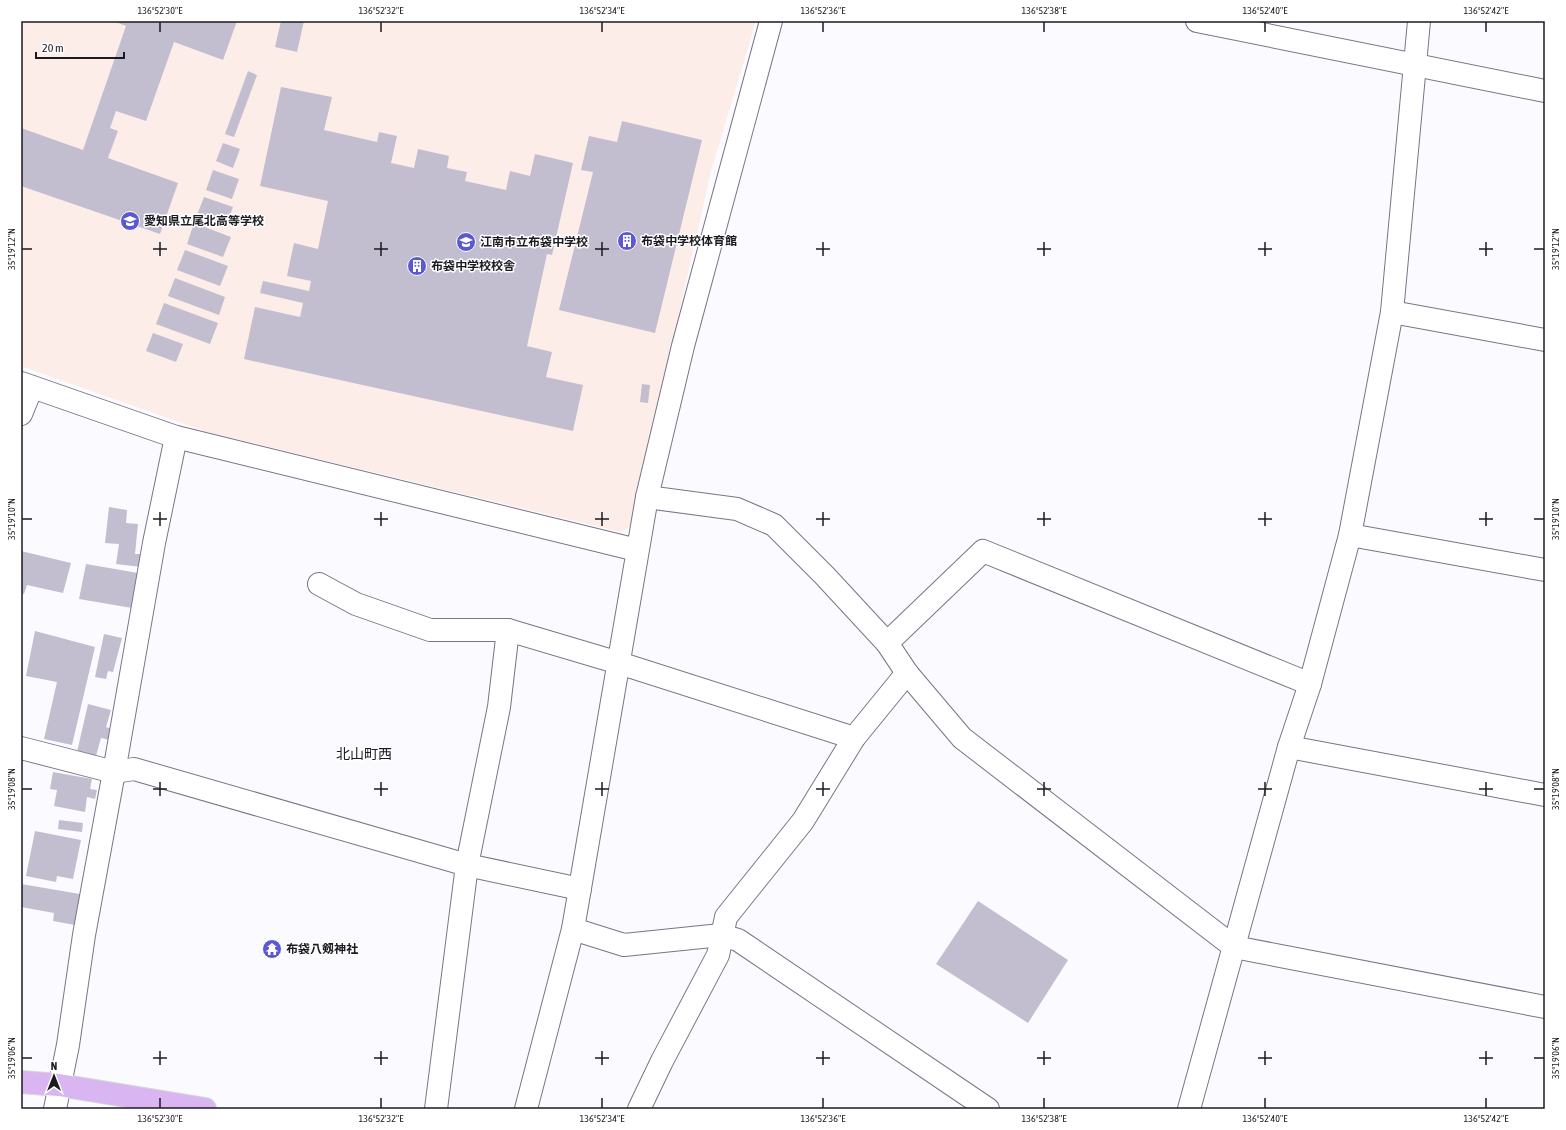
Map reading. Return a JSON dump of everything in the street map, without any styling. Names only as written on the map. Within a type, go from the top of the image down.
[{"type":"main road","points":[[21,1082],[59,1085],[205,1109]]},
{"type":"street","points":[[526,1109],[573,929],[647,497],[683,346],[772,21]]},
{"type":"street","points":[[1197,21],[1545,91]]},
{"type":"street","points":[[1189,1109],[1289,747],[1310,684],[1350,535],[1392,312],[1419,21]]},
{"type":"street","points":[[1392,312],[1545,340]]},
{"type":"street","points":[[21,414],[26,385],[176,437],[637,550]]},
{"type":"street","points":[[54,1109],[68,1045],[84,935],[154,543],[176,437]]},
{"type":"street","points":[[647,497],[737,509],[774,525],[825,576],[887,643],[907,673],[962,738],[1234,947],[1545,1007]]},
{"type":"street","points":[[1350,535],[1545,570]]},
{"type":"street","points":[[887,643],[983,551],[1310,684]]},
{"type":"street","points":[[319,584],[356,604],[430,630],[508,630],[619,663],[854,738]]},
{"type":"street","points":[[436,1109],[467,865],[499,707],[508,630]]},
{"type":"street","points":[[639,1109],[662,1061],[718,955],[726,917],[803,821],[854,738],[907,673]]},
{"type":"street","points":[[1289,747],[1545,795]]},
{"type":"street","points":[[21,748],[114,772],[134,769],[467,865],[580,889]]},
{"type":"street","points":[[573,929],[624,945],[721,935],[738,940],[988,1109]]},
{"type":"shaded area","name":"江南市立布袋中学校","points":[[21,21],[756,21],[711,171],[631,526],[621,532],[207,432],[21,366]]},
{"type":"building","points":[[113,21],[237,21],[223,60],[174,42],[146,121],[116,111],[110,128],[118,131],[108,158],[178,183],[160,234],[21,186],[21,128],[83,150],[126,26]]},
{"type":"building","points":[[281,21],[304,21],[297,52],[275,47]]},
{"type":"building","points":[[248,71],[257,75],[234,137],[225,134]]},
{"type":"building","name":"布袋中学校校舎","points":[[281,87],[332,97],[324,130],[377,142],[379,132],[397,136],[391,163],[414,168],[418,149],[449,156],[447,168],[467,172],[465,181],[506,190],[510,171],[530,176],[535,154],[573,163],[552,255],[547,254],[527,346],[552,352],[546,377],[583,385],[573,431],[244,359],[255,307],[300,317],[303,303],[260,293],[263,281],[309,291],[311,281],[287,276],[294,243],[318,249],[328,201],[260,186]]},
{"type":"building","name":"布袋中学校体育館","points":[[622,121],[702,140],[655,333],[559,310],[593,172],[581,170],[589,136],[617,142]]},
{"type":"building","points":[[223,143],[240,149],[233,168],[216,161]]},
{"type":"building","points":[[213,170],[239,179],[232,199],[206,190]]},
{"type":"building","points":[[204,197],[233,207],[226,226],[197,215]]},
{"type":"building","points":[[194,223],[231,237],[223,257],[187,244]]},
{"type":"building","points":[[185,250],[228,266],[220,286],[177,270]]},
{"type":"building","points":[[175,278],[225,297],[219,315],[168,296]]},
{"type":"building","points":[[164,303],[218,323],[210,344],[156,324]]},
{"type":"building","points":[[153,333],[183,344],[176,362],[146,351]]},
{"type":"building","points":[[642,384],[650,385],[648,403],[640,402]]},
{"type":"building","points":[[109,507],[127,510],[126,523],[138,524],[135,554],[143,554],[141,567],[116,564],[119,544],[105,543]]},
{"type":"building","points":[[21,551],[71,563],[63,593],[27,585],[24,594],[21,593]]},
{"type":"building","points":[[86,564],[138,573],[132,608],[79,599]]},
{"type":"building","points":[[35,631],[95,647],[72,745],[44,739],[57,682],[26,676]]},
{"type":"building","points":[[104,634],[122,638],[113,672],[108,671],[106,679],[95,677]]},
{"type":"building","points":[[88,704],[111,710],[106,727],[112,729],[110,740],[101,738],[96,756],[77,752]]},
{"type":"building","points":[[53,772],[92,779],[90,789],[97,790],[95,799],[87,797],[85,812],[54,806],[57,790],[50,789]]},
{"type":"building","points":[[59,820],[83,823],[82,832],[58,829]]},
{"type":"building","points":[[35,831],[81,840],[73,879],[57,876],[56,882],[26,876]]},
{"type":"building","points":[[21,884],[80,894],[75,925],[53,921],[54,913],[21,907]]},
{"type":"building","points":[[978,901],[1068,960],[1028,1023],[936,964]]},
{"type":"place","name":"愛知県立尾北高等学校","points":[[130,221]]},
{"type":"place","name":"布袋中学校体育館","points":[[627,241]]},
{"type":"place","name":"江南市立布袋中学校","points":[[466,242]]},
{"type":"place","name":"布袋中学校校舎","points":[[417,266]]},
{"type":"place","name":"布袋八剱神社","points":[[272,949]]},
{"type":"district","name":"北山町西","points":[[364,754]]}]
